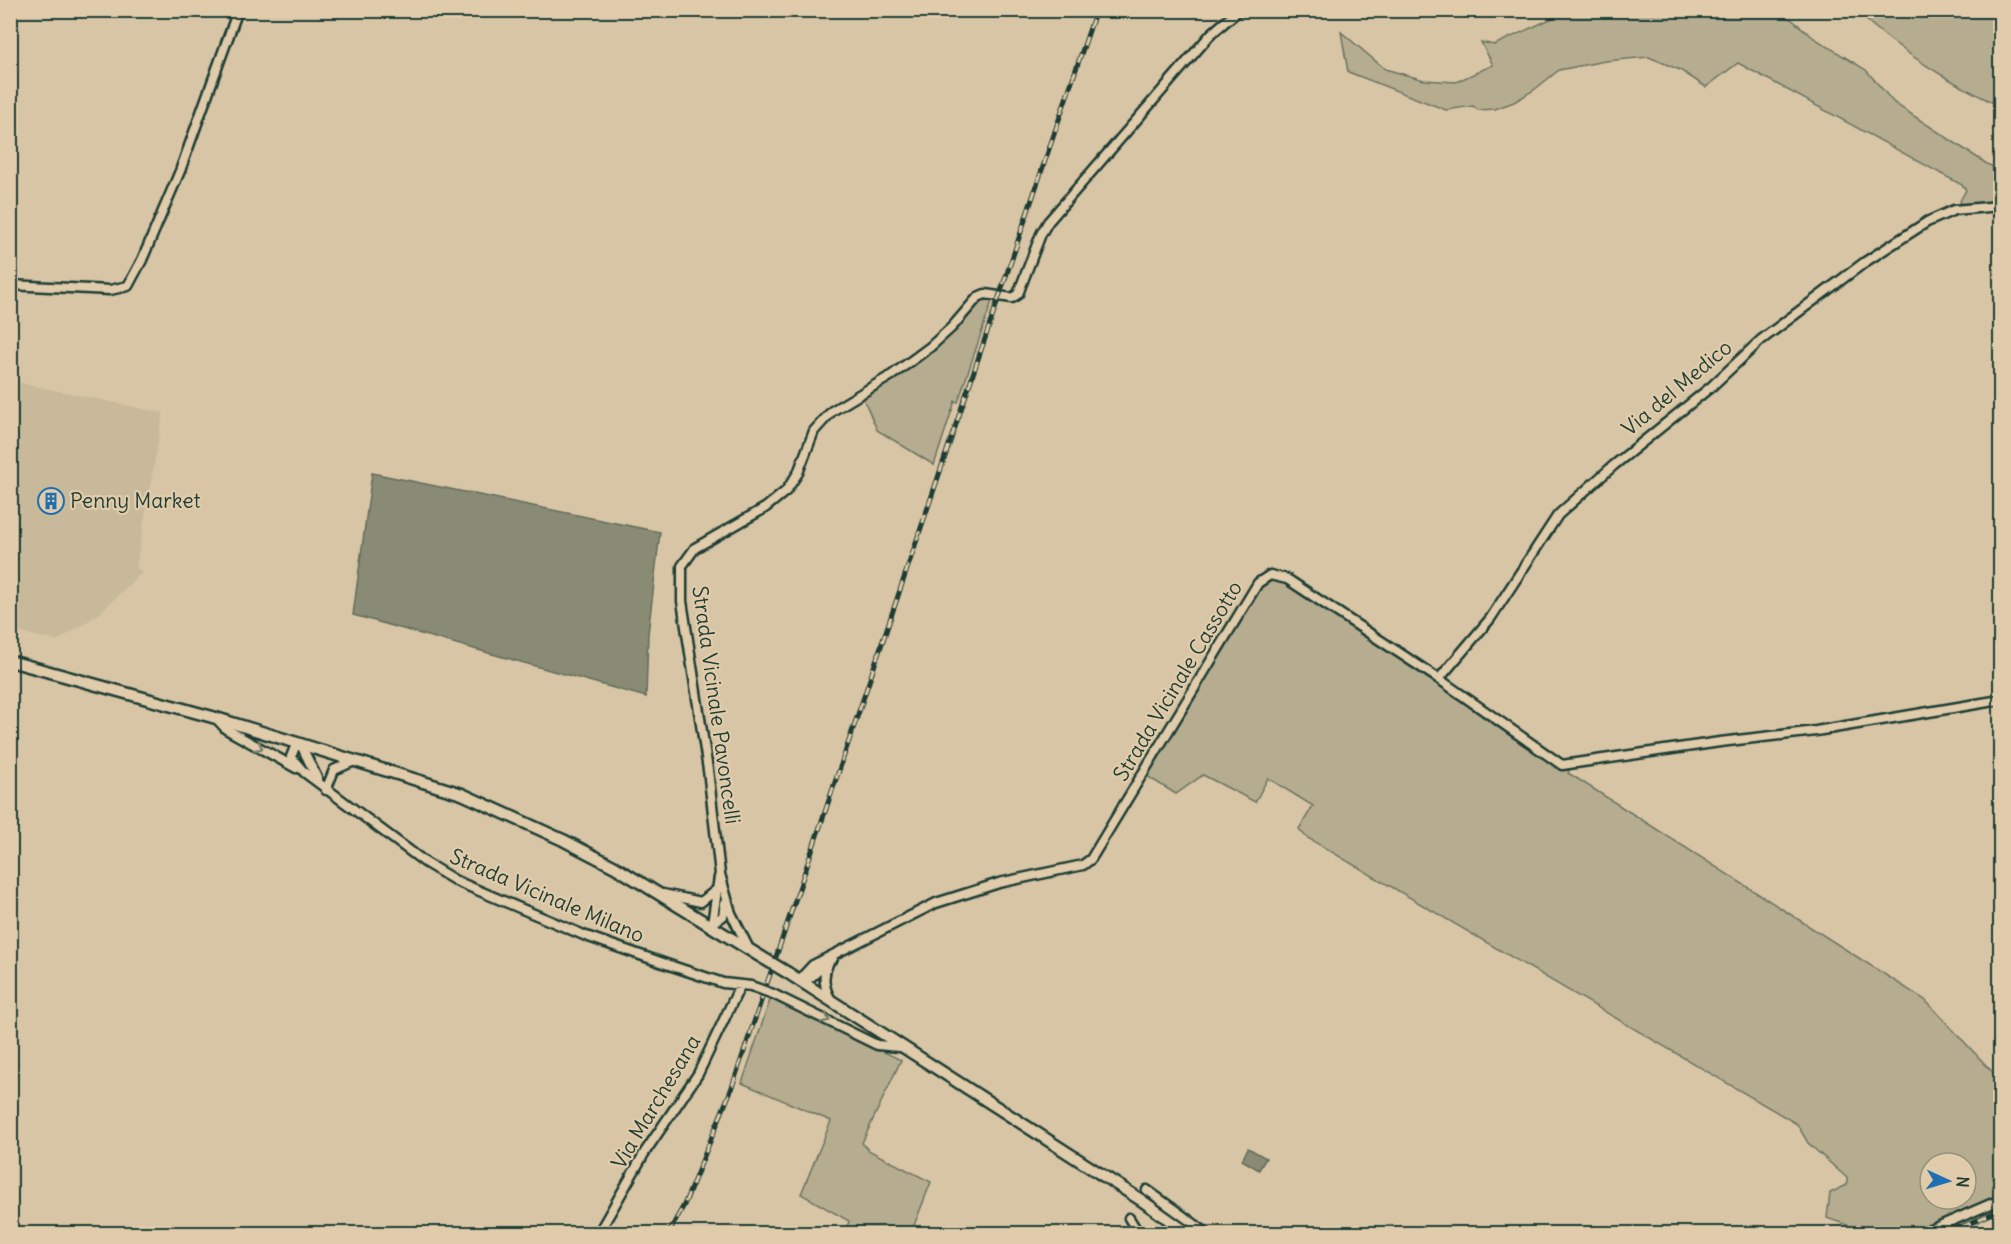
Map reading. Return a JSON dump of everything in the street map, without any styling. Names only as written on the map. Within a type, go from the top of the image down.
[{"type":"main road","points":[[10,661],[216,718],[462,794],[563,840],[662,893],[712,924],[1189,1233]]},
{"type":"street","points":[[10,285],[110,290],[128,286],[137,272],[180,171],[238,10]]},
{"type":"street","name":"Strada Vicinale Pavoncelli","points":[[748,947],[725,897],[720,874],[708,770],[682,601],[682,566],[687,556],[695,548],[765,508],[786,492],[798,473],[814,431],[832,411],[892,375],[930,347],[952,327],[978,297],[985,294],[1012,298],[1018,294],[1041,234],[1048,222],[1211,34],[1239,10]]},
{"type":"street","name":"Via del Medico","points":[[1439,679],[1490,619],[1558,515],[1613,466],[1712,386],[1761,340],[1865,261],[1927,222],[1954,210],[2001,206]]},
{"type":"street","name":"Strada Vicinale Cassotto","points":[[838,954],[936,903],[999,883],[1083,865],[1091,859],[1258,584],[1267,576],[1274,574],[1287,579],[1439,679],[1562,765],[1720,742],[1816,731],[2001,700]]},
{"type":"street","name":"Strada Vicinale Milano","points":[[216,718],[226,729],[304,772],[426,863],[456,881],[586,936],[696,975],[740,986],[751,986],[773,994],[877,1045],[899,1047]]},
{"type":"street","points":[[298,743],[291,757],[304,772]]},
{"type":"street","points":[[298,743],[315,777],[326,790],[334,770],[356,760]]},
{"type":"street","name":"Strada Vicinale Pavoncelli","points":[[712,924],[720,874]]},
{"type":"street","points":[[662,893],[701,902],[716,890]]},
{"type":"street","points":[[712,924],[723,916],[725,897]]},
{"type":"street","points":[[799,980],[810,978],[838,954]]},
{"type":"street","points":[[799,980],[809,968],[838,954]]},
{"type":"street","points":[[830,961],[825,973],[825,987],[832,1003]]},
{"type":"street","name":"Via Marchesana","points":[[598,1233],[645,1152],[698,1074],[740,986]]},
{"type":"street","points":[[1147,1191],[1208,1233]]},
{"type":"street","points":[[1922,1233],[2001,1200]]},
{"type":"street","points":[[1129,1218],[1139,1233]]},
{"type":"shaded area","points":[[1570,10],[1765,10],[1791,19],[1814,38],[1866,70],[1894,103],[1987,164],[2000,170],[2000,200],[1961,205],[1960,201],[1966,190],[1962,185],[1738,63],[1706,87],[1680,70],[1649,57],[1605,61],[1559,70],[1534,90],[1514,102],[1495,109],[1478,110],[1473,106],[1446,110],[1348,72],[1341,32],[1385,69],[1424,80],[1456,82],[1493,65],[1481,42],[1494,45]]},
{"type":"shaded area","points":[[1856,11],[2000,11],[2000,106],[1924,64]]},
{"type":"shaded area","points":[[994,295],[934,465],[877,430],[862,395],[899,371],[980,299]]},
{"type":"shaded area","points":[[11,381],[163,413],[136,567],[142,572],[99,614],[57,641],[11,630]]},
{"type":"shaded area","points":[[372,473],[660,532],[648,634],[646,697],[353,615]]},
{"type":"shaded area","points":[[1280,579],[1538,750],[1572,765],[1568,773],[1925,1000],[2000,1080],[2000,1206],[1937,1233],[1851,1233],[1850,1226],[1827,1218],[1830,1193],[1847,1185],[1847,1178],[1808,1143],[1797,1124],[1306,837],[1299,829],[1313,806],[1268,778],[1255,802],[1203,775],[1176,794],[1145,775],[1262,582]]},
{"type":"shaded area","points":[[771,997],[901,1060],[862,1143],[868,1150],[931,1182],[911,1233],[859,1233],[847,1227],[849,1221],[801,1194],[831,1121],[742,1083]]},
{"type":"shaded area","points":[[1248,1148],[1266,1158],[1259,1170],[1242,1160]]},
{"type":"railway","points":[[668,1234],[684,1205],[731,1090],[1096,10]]},
{"type":"railway","points":[[1946,1234],[2000,1210]]},
{"type":"place","name":"Penny Market","points":[[51,501]]}]
